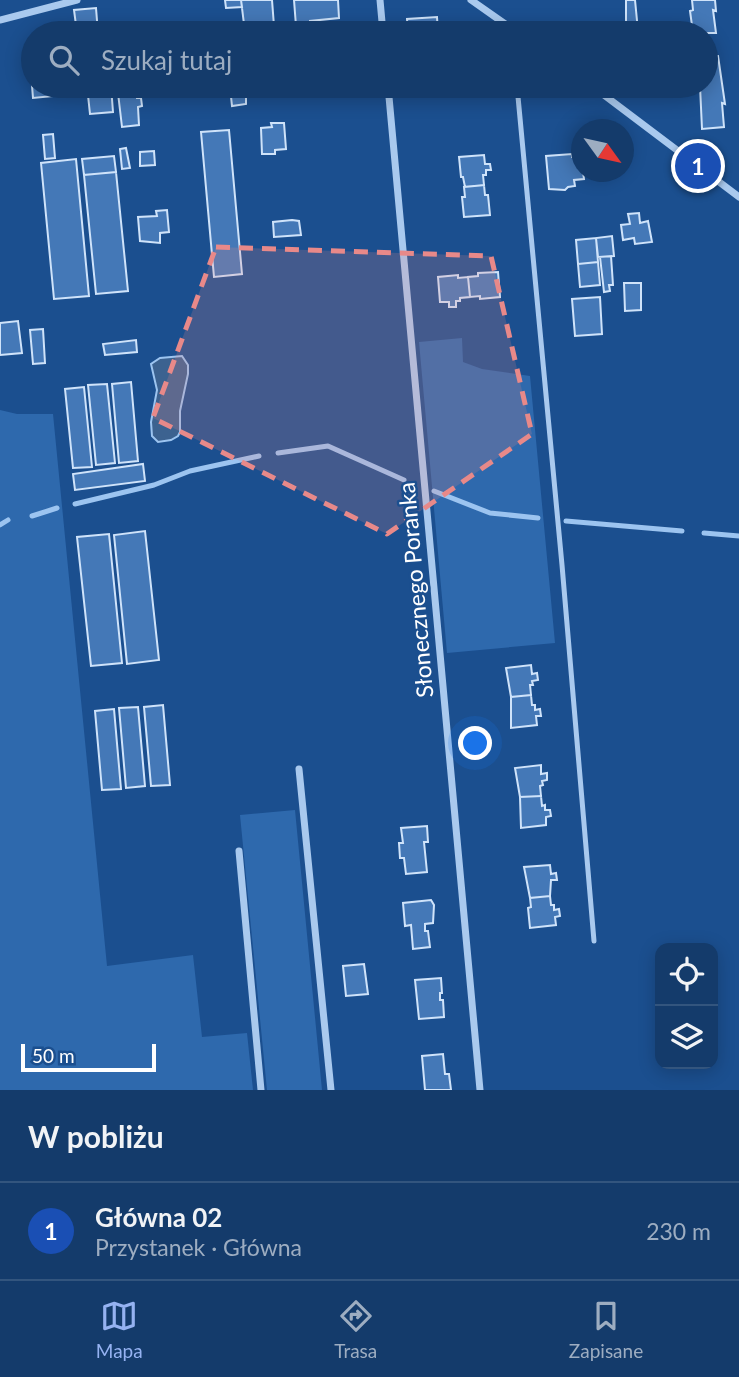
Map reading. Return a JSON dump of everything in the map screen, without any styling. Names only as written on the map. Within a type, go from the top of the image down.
[{"type":"street","points":[[0,20],[77,0]]},
{"type":"street","points":[[380,0],[382,21]]},
{"type":"street","points":[[471,0],[499,21]]},
{"type":"street","name":"Słonecznego Poranka","points":[[389,98],[480,1090]]},
{"type":"street","points":[[608,98],[739,197]]},
{"type":"street","points":[[299,769],[331,1090]]},
{"type":"street","points":[[239,850],[261,1090]]},
{"type":"lane","points":[[518,98],[594,941]]},
{"type":"highlighted area","points":[[216,247],[491,256],[532,434],[387,534],[153,418]]},
{"type":"shaded area","points":[[462,338],[463,362],[482,369],[530,376],[555,643],[447,653],[419,342]]},
{"type":"shaded area","points":[[182,356],[188,365],[188,374],[180,411],[180,432],[171,440],[158,442],[152,436],[151,422],[157,390],[151,364],[160,358]]},
{"type":"shaded area","points":[[0,410],[17,414],[53,414],[107,966],[193,955],[202,1037],[247,1033],[253,1090],[0,1090]]},
{"type":"shaded area","points":[[295,810],[322,1090],[267,1090],[240,815]]},
{"type":"building","points":[[225,0],[241,0],[242,7],[226,8]]},
{"type":"building","points":[[241,0],[272,0],[274,21],[244,21]]},
{"type":"building","points":[[294,0],[338,0],[339,18],[296,21]]},
{"type":"building","points":[[626,0],[635,0],[637,21],[626,21]]},
{"type":"building","points":[[692,0],[715,0],[714,21],[691,21],[690,11],[693,10]]},
{"type":"building","points":[[96,8],[97,21],[75,21],[74,10]]},
{"type":"building","points":[[437,17],[437,21],[407,21]]},
{"type":"building","points":[[718,56],[725,104],[722,103],[724,127],[702,129],[701,98],[718,98]]},
{"type":"building","points":[[88,98],[112,98],[113,112],[90,114]]},
{"type":"building","points":[[119,98],[141,98],[142,106],[138,107],[139,125],[122,127]]},
{"type":"building","points":[[231,98],[246,98],[246,104],[232,106]]},
{"type":"building","points":[[271,123],[284,123],[286,149],[275,150],[275,154],[262,154],[261,128],[272,127]]},
{"type":"building","points":[[229,130],[242,274],[214,277],[201,132]]},
{"type":"building","points":[[53,134],[55,158],[45,159],[43,135]]},
{"type":"building","points":[[126,148],[130,168],[122,169],[120,149]]},
{"type":"building","points":[[154,151],[155,165],[140,166],[140,152]]},
{"type":"building","points":[[571,154],[571,182],[574,182],[575,186],[565,190],[549,189],[546,156]]},
{"type":"building","points":[[484,155],[485,164],[490,164],[491,170],[486,170],[486,175],[483,175],[484,185],[465,187],[459,157]]},
{"type":"building","points":[[114,156],[116,172],[84,175],[82,159]]},
{"type":"building","points":[[76,159],[89,296],[54,299],[41,163]]},
{"type":"building","points":[[116,172],[128,291],[96,294],[84,175]]},
{"type":"building","points":[[484,185],[490,215],[464,217],[464,187]]},
{"type":"building","points":[[167,210],[169,232],[160,233],[160,243],[140,241],[138,217],[157,216],[156,211]]},
{"type":"building","points":[[639,213],[640,223],[648,221],[652,242],[635,244],[634,238],[623,240],[621,225],[630,224],[628,214]]},
{"type":"building","points":[[299,221],[301,235],[274,237],[273,222]]},
{"type":"building","points":[[612,236],[614,256],[598,257],[596,238]]},
{"type":"building","points":[[596,238],[598,262],[578,264],[576,240]]},
{"type":"building","points":[[611,256],[613,285],[609,285],[610,291],[604,292],[600,257]]},
{"type":"building","points":[[598,262],[600,285],[580,287],[578,264]]},
{"type":"building","points":[[498,272],[500,297],[470,297],[468,277],[478,276],[478,273]]},
{"type":"building","points":[[458,275],[458,278],[468,277],[470,297],[460,298],[460,301],[456,301],[456,307],[449,307],[449,302],[440,302],[438,277]]},
{"type":"building","points":[[624,283],[641,283],[641,310],[625,311]]},
{"type":"building","points":[[600,297],[602,334],[575,336],[572,299]]},
{"type":"building","points":[[18,321],[22,353],[0,355],[0,323]]},
{"type":"building","points":[[43,329],[45,363],[33,364],[30,330]]},
{"type":"building","points":[[136,340],[137,352],[105,355],[103,344]]},
{"type":"building","points":[[131,382],[138,461],[119,463],[112,384]]},
{"type":"building","points":[[107,384],[115,463],[96,465],[88,385]]},
{"type":"building","points":[[84,387],[92,467],[73,468],[65,389]]},
{"type":"building","points":[[143,464],[145,481],[75,490],[73,474]]},
{"type":"building","points":[[145,531],[159,660],[127,664],[114,535]]},
{"type":"building","points":[[109,534],[122,663],[91,666],[77,537]]},
{"type":"building","points":[[531,665],[532,674],[537,673],[538,680],[532,681],[533,685],[530,685],[531,695],[511,697],[506,668]]},
{"type":"building","points":[[531,695],[535,710],[540,709],[541,716],[536,716],[537,725],[511,728],[511,697]]},
{"type":"building","points":[[163,705],[170,785],[151,786],[144,707]]},
{"type":"building","points":[[138,707],[145,786],[126,788],[119,708]]},
{"type":"building","points":[[114,709],[121,789],[102,790],[95,711]]},
{"type":"building","points":[[541,765],[541,774],[547,773],[547,780],[542,781],[543,785],[540,786],[541,796],[520,797],[515,768]]},
{"type":"building","points":[[541,796],[542,806],[545,805],[545,810],[550,810],[551,816],[546,817],[546,825],[521,828],[520,797]]},
{"type":"building","points":[[427,826],[428,842],[424,842],[427,872],[406,874],[404,858],[400,858],[399,843],[403,843],[401,828]]},
{"type":"building","points":[[550,865],[551,874],[556,873],[557,880],[551,880],[550,896],[530,898],[524,867]]},
{"type":"building","points":[[550,896],[554,910],[559,909],[560,916],[555,917],[556,925],[530,928],[530,898]]},
{"type":"building","points":[[431,900],[434,905],[433,923],[425,924],[430,947],[413,949],[411,925],[405,926],[403,903]]},
{"type":"building","points":[[364,964],[368,994],[346,996],[343,966]]},
{"type":"building","points":[[441,978],[440,1000],[443,1000],[444,1017],[419,1019],[415,980]]},
{"type":"building","points":[[443,1054],[445,1074],[449,1074],[451,1090],[425,1090],[422,1056]]},
{"type":"waterway","points":[[278,453],[328,446],[404,480]]},
{"type":"waterway","points":[[75,504],[154,485],[190,471],[259,456]]},
{"type":"waterway","points":[[434,491],[490,513],[538,518]]},
{"type":"waterway","points":[[32,516],[57,508]]},
{"type":"waterway","points":[[0,525],[8,520]]},
{"type":"waterway","points":[[566,521],[682,531]]},
{"type":"waterway","points":[[704,533],[739,536]]},
{"type":"place","name":"Główna 02","points":[[698,166]]}]
